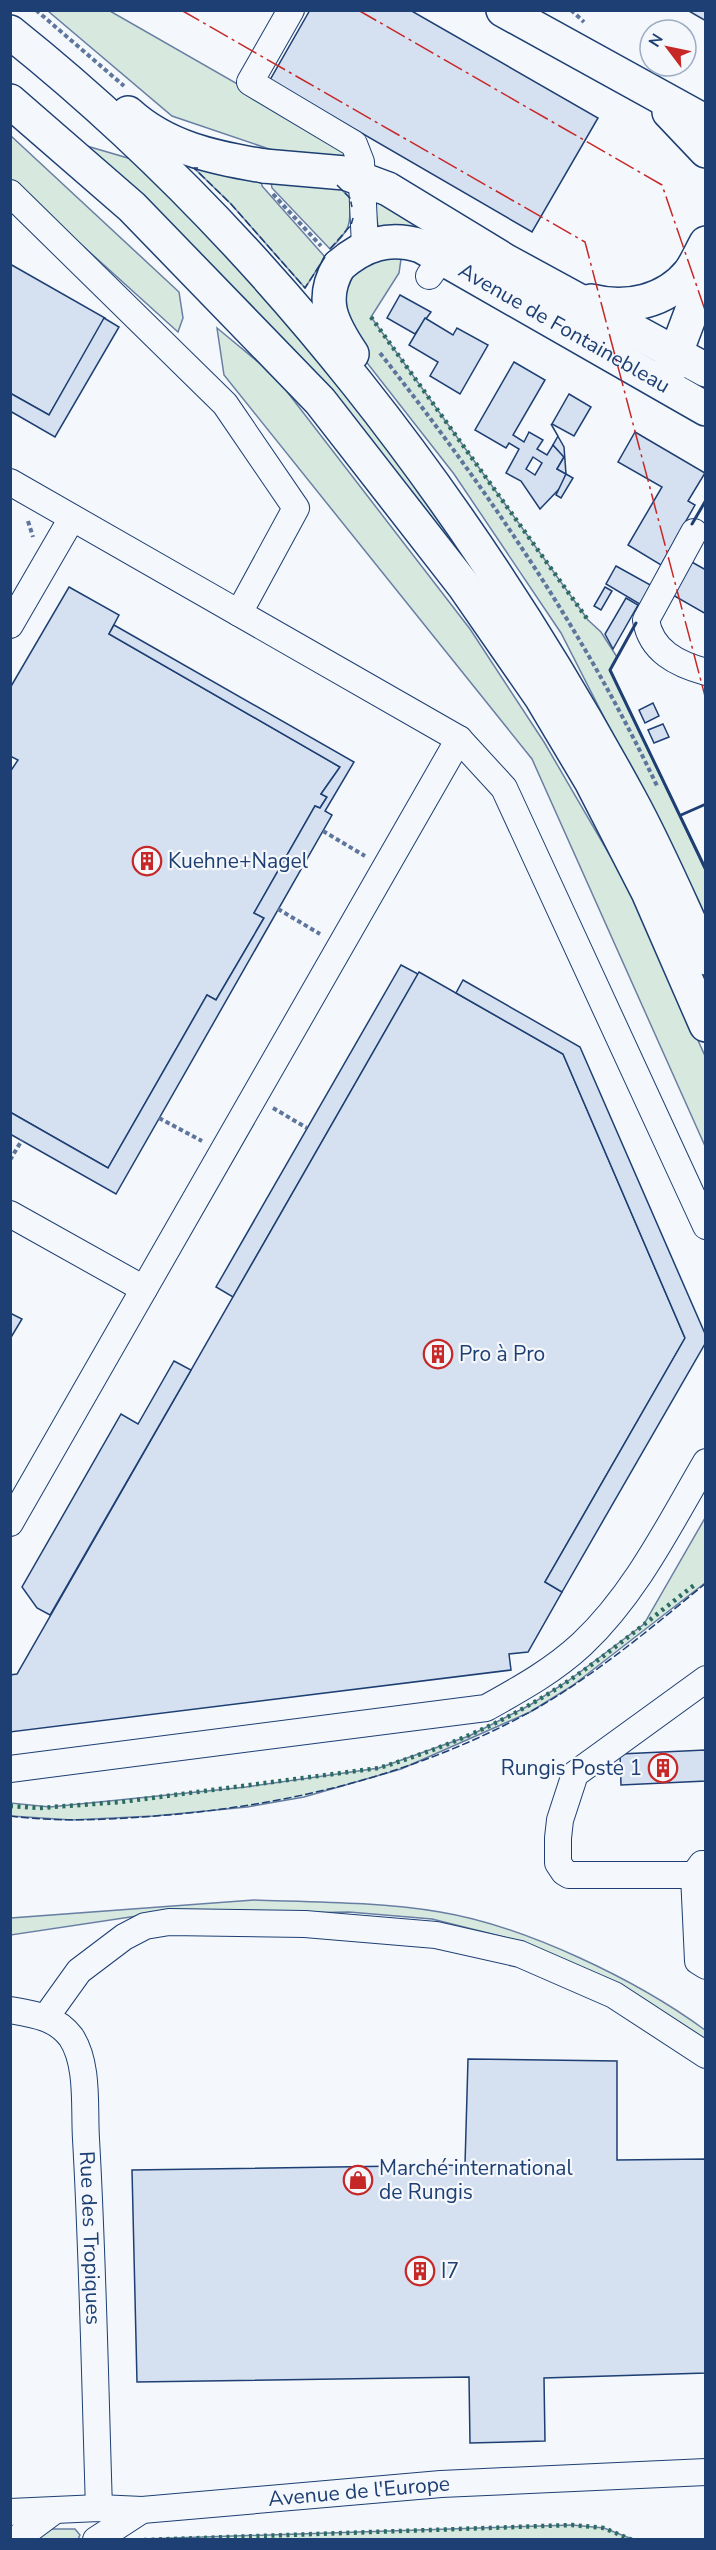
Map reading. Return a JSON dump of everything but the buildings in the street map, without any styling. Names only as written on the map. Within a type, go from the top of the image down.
[{"type":"main road","points":[[520,15],[705,122]]},
{"type":"main road","points":[[10,32],[81,92],[209,215],[353,379],[465,530],[565,684],[629,798],[705,958]]},
{"type":"main road","points":[[644,88],[689,130],[705,151]]},
{"type":"main road","points":[[81,92],[105,96],[155,133],[184,147],[227,160],[267,178],[345,173],[388,189],[527,272],[705,370]]},
{"type":"main road","points":[[10,101],[132,207],[320,401],[464,586],[541,697],[591,781],[648,892],[705,1025]]},
{"type":"main road","name":"Avenue de Fontainebleau","points":[[365,246],[393,240],[664,384],[705,409]]},
{"type":"main road","points":[[577,298],[608,305],[627,306],[652,300],[689,273],[705,243]]},
{"type":"main road","points":[[353,379],[354,359],[336,329],[328,308],[329,288],[333,260],[365,246]]},
{"type":"main road","points":[[664,384],[705,273]]},
{"type":"lane","points":[[291,10],[250,82],[354,144],[361,162],[365,246]]},
{"type":"lane","points":[[10,193],[225,404],[296,508],[239,613]]},
{"type":"lane","points":[[431,259],[469,248],[504,266],[527,272]]},
{"type":"lane","points":[[10,482],[459,739],[504,788],[705,1226]]},
{"type":"lane","points":[[10,625],[72,518]]},
{"type":"lane","points":[[694,532],[646,620],[649,636],[664,653],[682,665],[705,672]]},
{"type":"lane","points":[[10,1522],[459,739]]},
{"type":"lane","points":[[10,1214],[144,1289]]},
{"type":"lane","points":[[10,1769],[486,1708],[542,1676],[582,1644],[635,1582],[705,1462]]},
{"type":"lane","points":[[705,1679],[575,1774],[560,1820],[558,1838],[558,1863],[569,1875],[700,1870],[698,1961],[705,1966]]},
{"type":"lane","points":[[46,2017],[79,1971],[124,1937],[145,1926],[169,1922],[305,1924],[436,1935],[520,1954],[614,1995],[705,2055]]},
{"type":"lane","name":"Rue des Tropiques","points":[[10,2010],[46,2017],[70,2037],[81,2056],[88,2175],[99,2508]]},
{"type":"lane","name":"Avenue de l'Europe","points":[[10,2512],[99,2508],[142,2510],[441,2484],[705,2472]]},
{"type":"lane","points":[[96,2540],[142,2510]]},
{"type":"lane","points":[[15,2540],[54,2511]]},
{"type":"path","points":[[267,178],[333,260]]},
{"type":"path","points":[[25,514],[31,527],[32,547]]},
{"type":"path","points":[[323,831],[366,854]]},
{"type":"path","points":[[278,909],[320,934]]},
{"type":"path","points":[[273,1108],[307,1128]]},
{"type":"path","points":[[159,1118],[201,1142]]},
{"type":"path","points":[[10,1160],[22,1140]]},
{"type":"shaded area","points":[[48,11],[110,11],[351,149],[348,158],[281,153],[172,116]]},
{"type":"shaded area","points":[[10,135],[179,292],[183,318],[178,332],[11,181]]},
{"type":"shaded area","points":[[80,144],[138,161],[273,299],[386,434],[539,668]]},
{"type":"shaded area","points":[[194,168],[261,176],[262,186],[325,257],[305,288],[231,204]]},
{"type":"shaded area","points":[[270,176],[338,186],[350,198],[348,227],[330,249],[272,188]]},
{"type":"shaded area","points":[[373,193],[462,241],[386,231],[378,226]]},
{"type":"shaded area","points":[[402,252],[399,273],[371,317],[588,620],[601,632],[617,657],[610,670],[705,870],[705,925],[639,786],[561,633],[454,474],[357,350],[341,290],[353,274],[367,263],[383,255]]},
{"type":"shaded area","points":[[217,328],[275,376],[470,629],[544,742],[633,895],[705,1056],[705,1146],[532,759],[224,375]]},
{"type":"shaded area","points":[[705,1518],[705,1583],[572,1686],[530,1712],[401,1769],[304,1797],[247,1807],[154,1816],[72,1820],[11,1816],[11,1803],[50,1807],[246,1787],[379,1768],[469,1736],[530,1705],[568,1681],[644,1624]]},
{"type":"shaded area","points":[[254,1900],[394,1906],[440,1912],[508,1929],[579,1958],[647,1992],[705,2030],[705,2044],[512,1939],[432,1919],[349,1912],[137,1916],[11,1935],[11,1918]]},
{"type":"shaded area","points":[[572,2525],[604,2528],[632,2539],[144,2539]]},
{"type":"shaded area","points":[[47,2529],[75,2529],[80,2535],[78,2539],[27,2540]]},
{"type":"hedge","points":[[371,317],[588,620]]},
{"type":"hedge","points":[[10,1806],[39,1808],[121,1802],[379,1768],[398,1762],[476,1732],[553,1691],[595,1662],[697,1583]]},
{"type":"hedge","points":[[144,2540],[572,2525],[604,2528],[632,2540]]},
{"type":"fence","points":[[198,168],[194,168],[231,204],[305,288],[325,257]]},
{"type":"fence","points":[[337,185],[350,198],[352,207]]},
{"type":"fence","points":[[330,249],[351,225],[353,218]]},
{"type":"fence","points":[[10,1816],[94,1820],[225,1809],[315,1792],[403,1767],[446,1752],[530,1712],[576,1684],[621,1652],[706,1583]]},
{"type":"wall","points":[[692,524],[706,500]]},
{"type":"wall","points":[[636,623],[610,670],[706,870]]},
{"type":"wall","points":[[681,815],[706,804]]},
{"type":"power","points":[[181,10],[585,242],[706,700]]},
{"type":"power","points":[[358,10],[662,185],[706,313]]},
{"type":"place","name":"Kuehne+Nagel","points":[[147,861]]},
{"type":"place","name":"Pro à Pro","points":[[438,1354]]},
{"type":"place","name":"Rungis Poste 1","points":[[663,1768]]},
{"type":"place","name":"Marché international de Rungis","points":[[358,2180]]},
{"type":"place","name":"I7","points":[[420,2271]]}]
